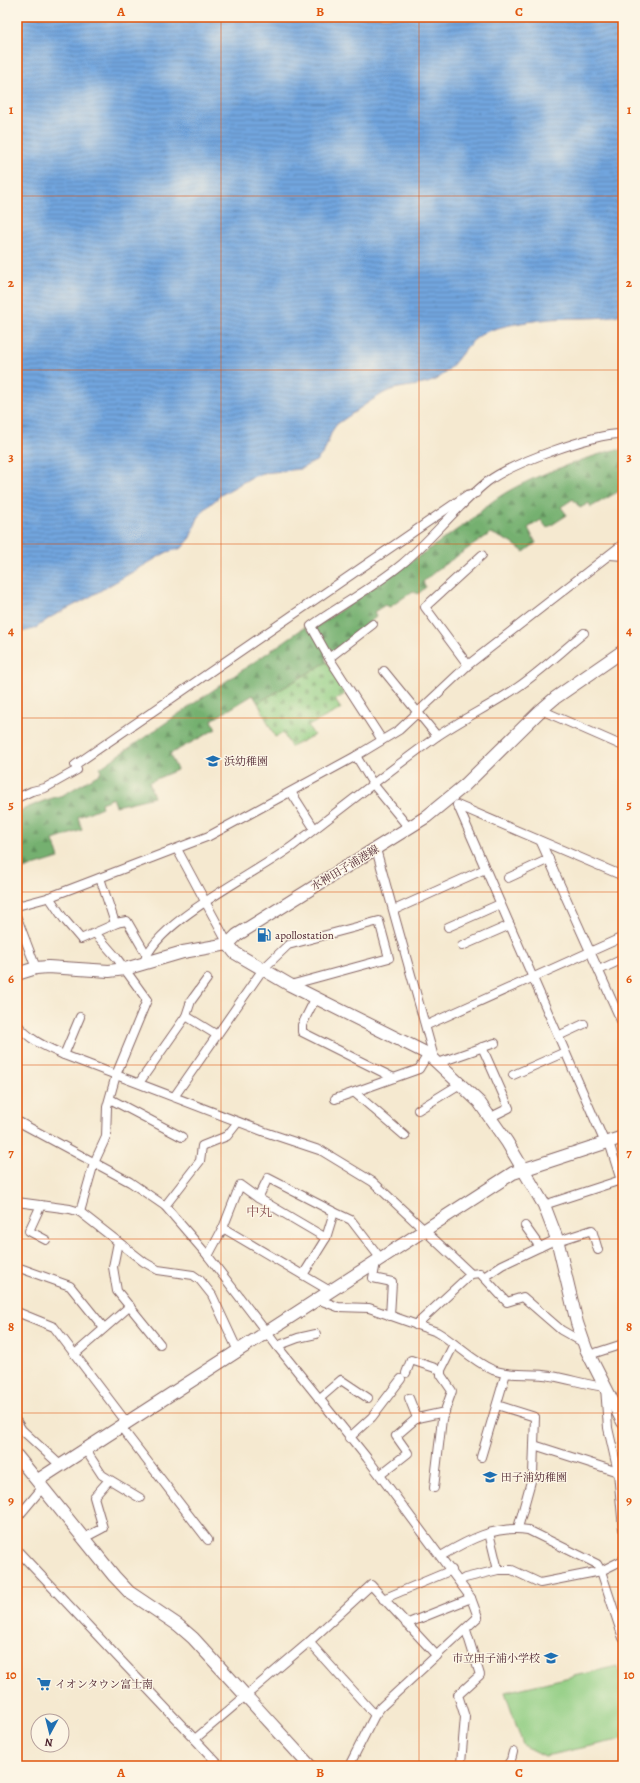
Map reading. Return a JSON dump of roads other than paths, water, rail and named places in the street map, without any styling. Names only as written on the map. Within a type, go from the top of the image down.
[{"type":"street","points":[[382,740],[329,658],[311,626],[402,564],[488,481],[516,466],[552,452],[610,434],[623,434]]},
{"type":"street","points":[[17,798],[32,791],[45,788],[77,770],[75,765],[467,495],[476,493]]},
{"type":"street","points":[[17,906],[49,897],[209,836],[356,756],[399,730],[468,665],[623,544]]},
{"type":"street","points":[[610,554],[623,556]]},
{"type":"street","points":[[468,665],[425,606],[482,555]]},
{"type":"street","points":[[329,658],[373,624]]},
{"type":"street","points":[[145,958],[159,937],[206,902],[293,846],[314,828],[437,736],[519,686],[584,633]]},
{"type":"street","name":"水神田子浦港線","points":[[228,944],[237,935],[454,801],[541,710],[555,698],[622,652]]},
{"type":"street","points":[[384,671],[437,736]]},
{"type":"street","points":[[541,710],[623,746]]},
{"type":"street","points":[[356,756],[373,784],[409,828]]},
{"type":"street","points":[[291,792],[314,828]]},
{"type":"street","points":[[454,801],[541,842],[623,875]]},
{"type":"street","points":[[454,801],[558,1036],[607,1142],[622,1184],[544,1205]]},
{"type":"street","points":[[541,842],[623,1025]]},
{"type":"street","points":[[177,849],[228,944],[235,953],[290,985],[434,1059],[460,1084],[490,1117],[507,1142],[522,1170],[544,1205],[558,1240],[576,1323],[589,1355],[623,1422]]},
{"type":"street","points":[[376,849],[426,1025],[434,1059]]},
{"type":"street","points":[[508,878],[549,859]]},
{"type":"street","points":[[394,910],[485,869]]},
{"type":"street","points":[[100,878],[115,923],[117,923]]},
{"type":"street","points":[[49,897],[64,920],[81,939],[117,923],[127,921],[145,958]]},
{"type":"street","points":[[448,927],[500,904]]},
{"type":"street","points":[[17,918],[21,942],[36,968]]},
{"type":"street","points":[[174,1097],[263,969],[288,945],[379,921],[389,958],[290,985]]},
{"type":"street","points":[[462,946],[510,925]]},
{"type":"street","points":[[80,1212],[94,1163],[106,1137],[107,1107],[116,1075],[147,1000],[123,969],[116,957],[94,933]]},
{"type":"street","points":[[426,1025],[623,937]]},
{"type":"street","points":[[17,974],[36,968],[48,967],[109,971],[123,969],[145,958],[228,944]]},
{"type":"street","points":[[599,970],[623,959]]},
{"type":"street","points":[[139,1084],[186,1016],[191,1001],[207,978]]},
{"type":"street","points":[[315,998],[302,1025],[302,1032],[394,1078]]},
{"type":"street","points":[[186,1016],[217,1035]]},
{"type":"street","points":[[64,1055],[80,1017]]},
{"type":"street","points":[[17,1024],[24,1033],[41,1045],[64,1055],[238,1122],[322,1151],[373,1182],[471,1274]]},
{"type":"street","points":[[558,1036],[584,1024]]},
{"type":"street","points":[[335,1099],[420,1069],[434,1059],[494,1043]]},
{"type":"street","points":[[482,1047],[509,1108],[490,1117]]},
{"type":"street","points":[[512,1075],[566,1052]]},
{"type":"street","points":[[418,1110],[460,1084]]},
{"type":"street","points":[[355,1093],[405,1136]]},
{"type":"street","points":[[110,1099],[182,1137]]},
{"type":"street","points":[[17,1121],[130,1182],[165,1206],[208,1256],[277,1346],[380,1475],[452,1570],[471,1598],[478,1617],[466,1630],[381,1707],[375,1715],[349,1766]]},
{"type":"street","points":[[165,1206],[200,1161],[202,1146],[227,1136],[238,1122]]},
{"type":"street","points":[[17,1518],[41,1484],[60,1465],[267,1333],[317,1299],[425,1231],[513,1173],[623,1137]]},
{"type":"street","points":[[258,1198],[268,1178],[351,1220],[378,1260]]},
{"type":"street","points":[[208,1256],[223,1228],[240,1185],[258,1198],[326,1238]]},
{"type":"street","points":[[17,1202],[80,1212],[144,1262],[158,1270],[192,1275],[200,1280],[212,1294],[238,1351]]},
{"type":"street","points":[[40,1205],[28,1231],[46,1240]]},
{"type":"street","points":[[303,1275],[326,1238],[334,1212]]},
{"type":"street","points":[[524,1226],[540,1247]]},
{"type":"street","points":[[223,1228],[330,1291]]},
{"type":"street","points":[[484,1277],[502,1265],[540,1247],[592,1230],[598,1250]]},
{"type":"street","points":[[118,1242],[113,1267],[117,1291],[160,1344]]},
{"type":"street","points":[[378,1260],[372,1278],[392,1282],[390,1316]]},
{"type":"street","points":[[17,1267],[70,1286],[104,1328]]},
{"type":"street","points":[[416,1325],[471,1274],[480,1273],[507,1302],[523,1297],[561,1330],[584,1343]]},
{"type":"street","points":[[317,1299],[338,1308],[368,1308],[437,1332],[468,1356],[493,1370],[506,1373],[550,1375],[582,1384],[606,1387]]},
{"type":"street","points":[[75,1354],[130,1306]]},
{"type":"street","points":[[17,1312],[54,1327],[208,1540]]},
{"type":"street","points":[[277,1346],[298,1338],[316,1334]]},
{"type":"street","points":[[434,1488],[442,1419],[452,1391],[441,1375],[454,1344]]},
{"type":"street","points":[[589,1355],[623,1344]]},
{"type":"street","points":[[350,1438],[372,1417],[404,1376],[411,1360],[442,1370]]},
{"type":"street","points":[[481,1457],[506,1373]]},
{"type":"street","points":[[319,1399],[341,1380],[368,1398]]},
{"type":"street","points":[[606,1387],[608,1428],[618,1472],[623,1529]]},
{"type":"street","points":[[409,1398],[417,1418]]},
{"type":"street","points":[[497,1406],[535,1417],[533,1474],[518,1528]]},
{"type":"street","points":[[380,1475],[408,1453],[396,1436],[417,1418],[444,1412]]},
{"type":"street","points":[[17,1422],[22,1430],[60,1465]]},
{"type":"street","points":[[534,1445],[618,1472]]},
{"type":"street","points":[[85,1449],[102,1475],[140,1498]]},
{"type":"street","points":[[17,1456],[114,1576],[129,1592],[178,1625],[194,1638],[310,1766]]},
{"type":"street","points":[[84,1538],[103,1528],[94,1497],[109,1480]]},
{"type":"street","points":[[441,1556],[466,1541],[501,1529],[518,1528],[528,1530],[597,1564],[601,1571],[623,1638]]},
{"type":"street","points":[[489,1533],[498,1570]]},
{"type":"street","points":[[17,1550],[220,1766]]},
{"type":"street","points":[[460,1581],[465,1578],[498,1570],[512,1570],[540,1583],[601,1571],[623,1560]]},
{"type":"street","points":[[384,1599],[452,1570]]},
{"type":"street","points":[[195,1739],[309,1642],[371,1585],[437,1656]]},
{"type":"street","points":[[406,1624],[471,1598]]},
{"type":"street","points":[[459,1766],[461,1763],[465,1716],[458,1695],[480,1675],[466,1630]]},
{"type":"street","points":[[309,1642],[375,1715]]},
{"type":"street","points":[[507,1766],[512,1760],[513,1752]]},
{"type":"water","points":[[17,17],[623,17],[623,314],[596,318],[551,319],[513,324],[482,334],[467,347],[443,375],[435,380],[424,384],[391,390],[371,401],[337,424],[332,431],[324,452],[316,461],[300,469],[264,473],[252,477],[221,495],[204,510],[198,518],[189,540],[182,548],[167,552],[86,599],[51,617],[34,629],[17,633]]},
{"type":"place","name":"浜幼稚園","points":[[213,761]]},
{"type":"place","name":"apollostation","points":[[264,935]]},
{"type":"place","name":"田子浦幼稚園","points":[[490,1477]]},
{"type":"place","name":"市立田子浦小学校","points":[[551,1658]]},
{"type":"place","name":"イオンタウン富士南","points":[[44,1684]]},
{"type":"district","name":"中丸","points":[[259,1211]]}]
